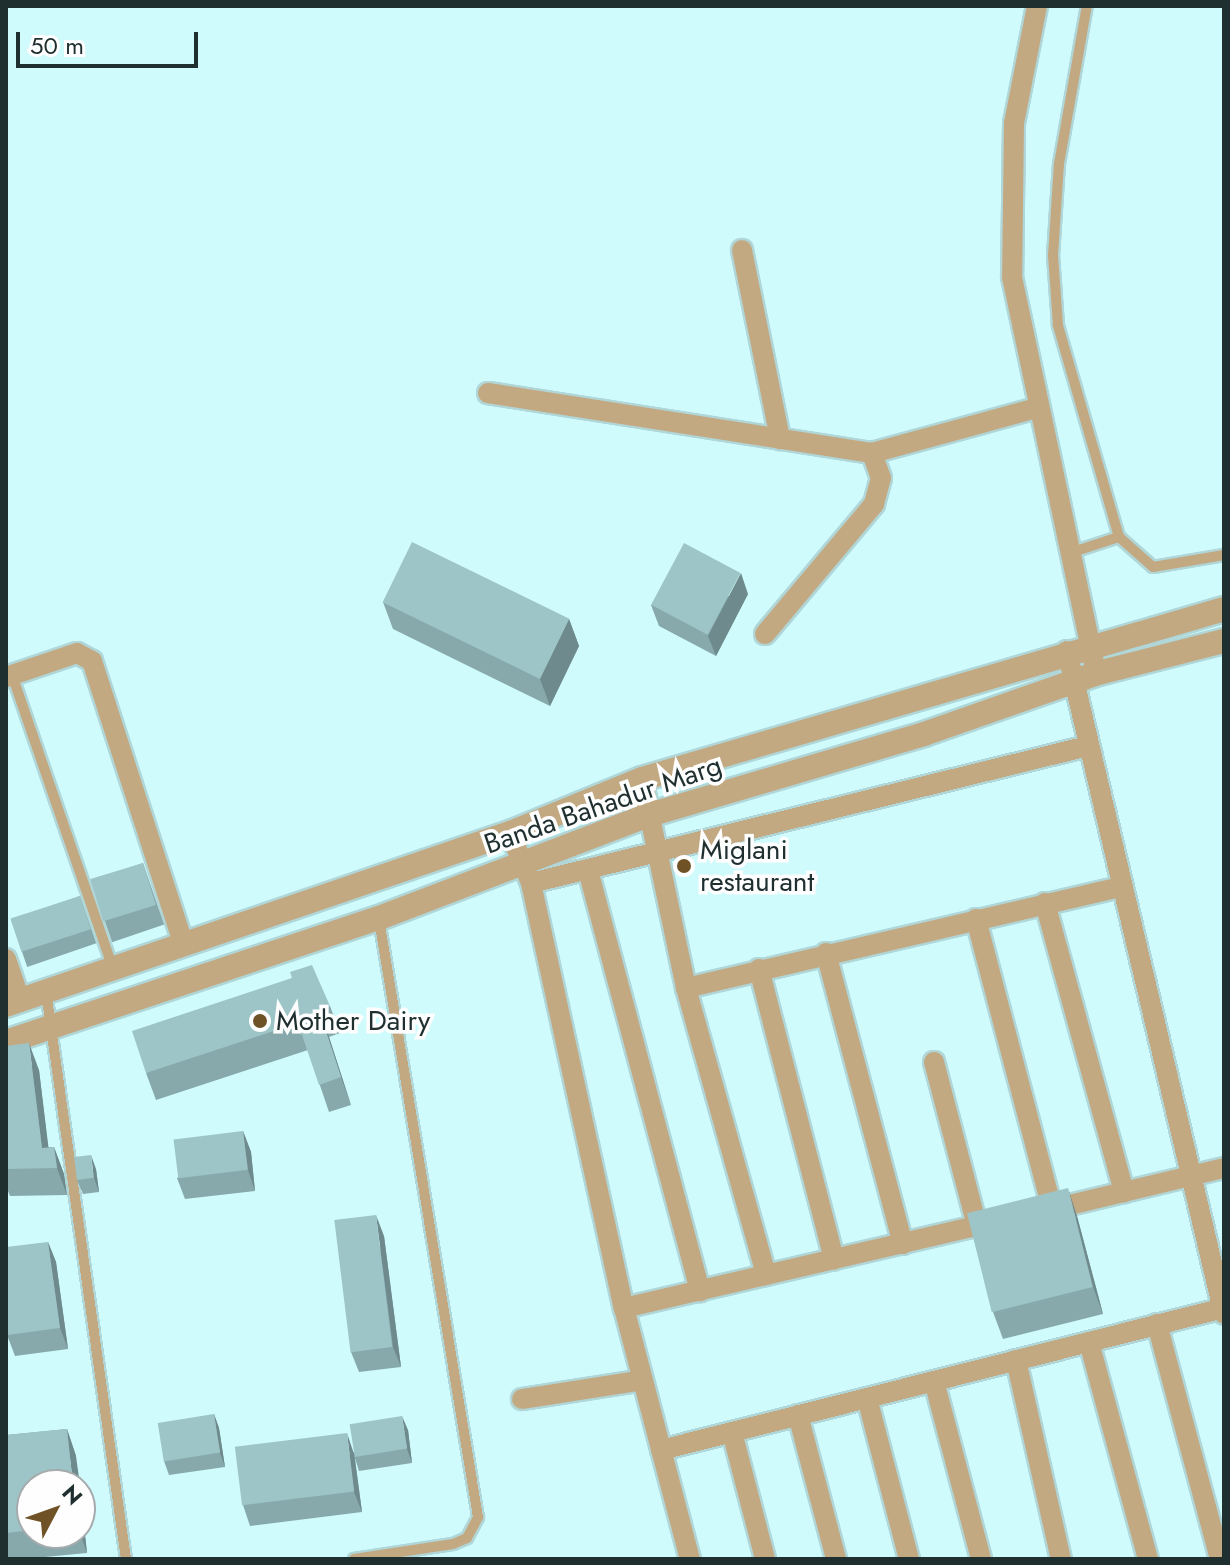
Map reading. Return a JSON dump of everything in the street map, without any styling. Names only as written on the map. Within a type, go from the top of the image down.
[{"type":"street","points":[[661,1450],[1223,1310],[1074,682],[1077,648],[1068,554],[1036,408],[1012,277],[1014,123],[1037,6]]},
{"type":"street","points":[[742,250],[780,439]]},
{"type":"street","points":[[488,393],[872,453],[1036,408]]},
{"type":"street","points":[[765,634],[874,504],[881,478],[872,453]]},
{"type":"street","name":"Banda Bahadur Marg","points":[[13,1002],[74,984],[510,833],[642,779],[1077,648],[1224,609]]},
{"type":"street","name":"Banda Bahadur Marg","points":[[6,1042],[82,1020],[379,918],[526,874],[649,815],[1098,673],[1224,641]]},
{"type":"street","points":[[1077,648],[1098,673]]},
{"type":"street","points":[[9,676],[77,653],[92,661],[184,945]]},
{"type":"street","points":[[526,874],[588,870],[654,856],[1088,746]]},
{"type":"street","points":[[642,779],[654,856],[686,988],[766,1275]]},
{"type":"street","points":[[510,833],[526,874],[624,1308],[690,1559]]},
{"type":"street","points":[[588,870],[700,1291]]},
{"type":"street","points":[[686,988],[826,953],[1121,887]]},
{"type":"street","points":[[1045,903],[1124,1192]]},
{"type":"street","points":[[976,919],[1052,1209]]},
{"type":"street","points":[[826,953],[903,1244]]},
{"type":"street","points":[[6,959],[13,1002]]},
{"type":"street","points":[[759,969],[834,1259]]},
{"type":"street","points":[[74,984],[82,1020]]},
{"type":"street","points":[[934,1062],[977,1226]]},
{"type":"street","points":[[624,1308],[1224,1168]]},
{"type":"street","points":[[1157,1324],[1220,1559]]},
{"type":"street","points":[[1089,1342],[1148,1559]]},
{"type":"street","points":[[1016,1360],[1061,1559]]},
{"type":"street","points":[[522,1399],[643,1380]]},
{"type":"street","points":[[934,1381],[981,1559]]},
{"type":"street","points":[[867,1398],[909,1559]]},
{"type":"street","points":[[798,1415],[836,1559]]},
{"type":"street","points":[[732,1432],[765,1559]]},
{"type":"lane","points":[[1087,6],[1059,164],[1054,270],[1058,325],[1119,537],[1153,567],[1224,555]]},
{"type":"lane","points":[[1068,554],[1119,537]]},
{"type":"lane","points":[[9,676],[113,970]]},
{"type":"lane","points":[[354,1559],[397,1556],[467,1538],[478,1517],[379,918]]},
{"type":"lane","points":[[46,992],[126,1559]]},
{"type":"building","points":[[412,542],[569,619],[540,679],[383,602]]},
{"type":"building","points":[[684,543],[741,573],[708,635],[651,605]]},
{"type":"building","points":[[143,863],[156,905],[103,921],[90,879]]},
{"type":"building","points":[[80,896],[91,929],[21,952],[11,919]]},
{"type":"building","points":[[312,965],[330,1006],[319,1010],[341,1077],[319,1085],[298,1023],[146,1073],[132,1031],[292,978],[290,972]]},
{"type":"building","points":[[29,1043],[42,1148],[54,1147],[57,1168],[6,1169],[6,1046]]},
{"type":"building","points":[[243,1131],[248,1170],[178,1178],[174,1140]]},
{"type":"building","points":[[91,1155],[94,1178],[77,1180],[74,1157]]},
{"type":"building","points":[[1068,1188],[1093,1287],[992,1312],[967,1213]]},
{"type":"building","points":[[376,1215],[392,1347],[351,1352],[334,1220]]},
{"type":"building","points":[[48,1242],[60,1328],[7,1335],[6,1247]]},
{"type":"building","points":[[214,1414],[220,1453],[164,1461],[158,1423]]},
{"type":"building","points":[[402,1416],[407,1449],[355,1457],[350,1424]]},
{"type":"building","points":[[67,1429],[71,1469],[16,1469],[16,1532],[6,1533],[6,1435]]},
{"type":"building","points":[[347,1433],[354,1492],[242,1505],[235,1447]]},
{"type":"place","name":"Miglani restaurant","points":[[684,866]]},
{"type":"place","name":"Mother Dairy","points":[[260,1021]]}]
